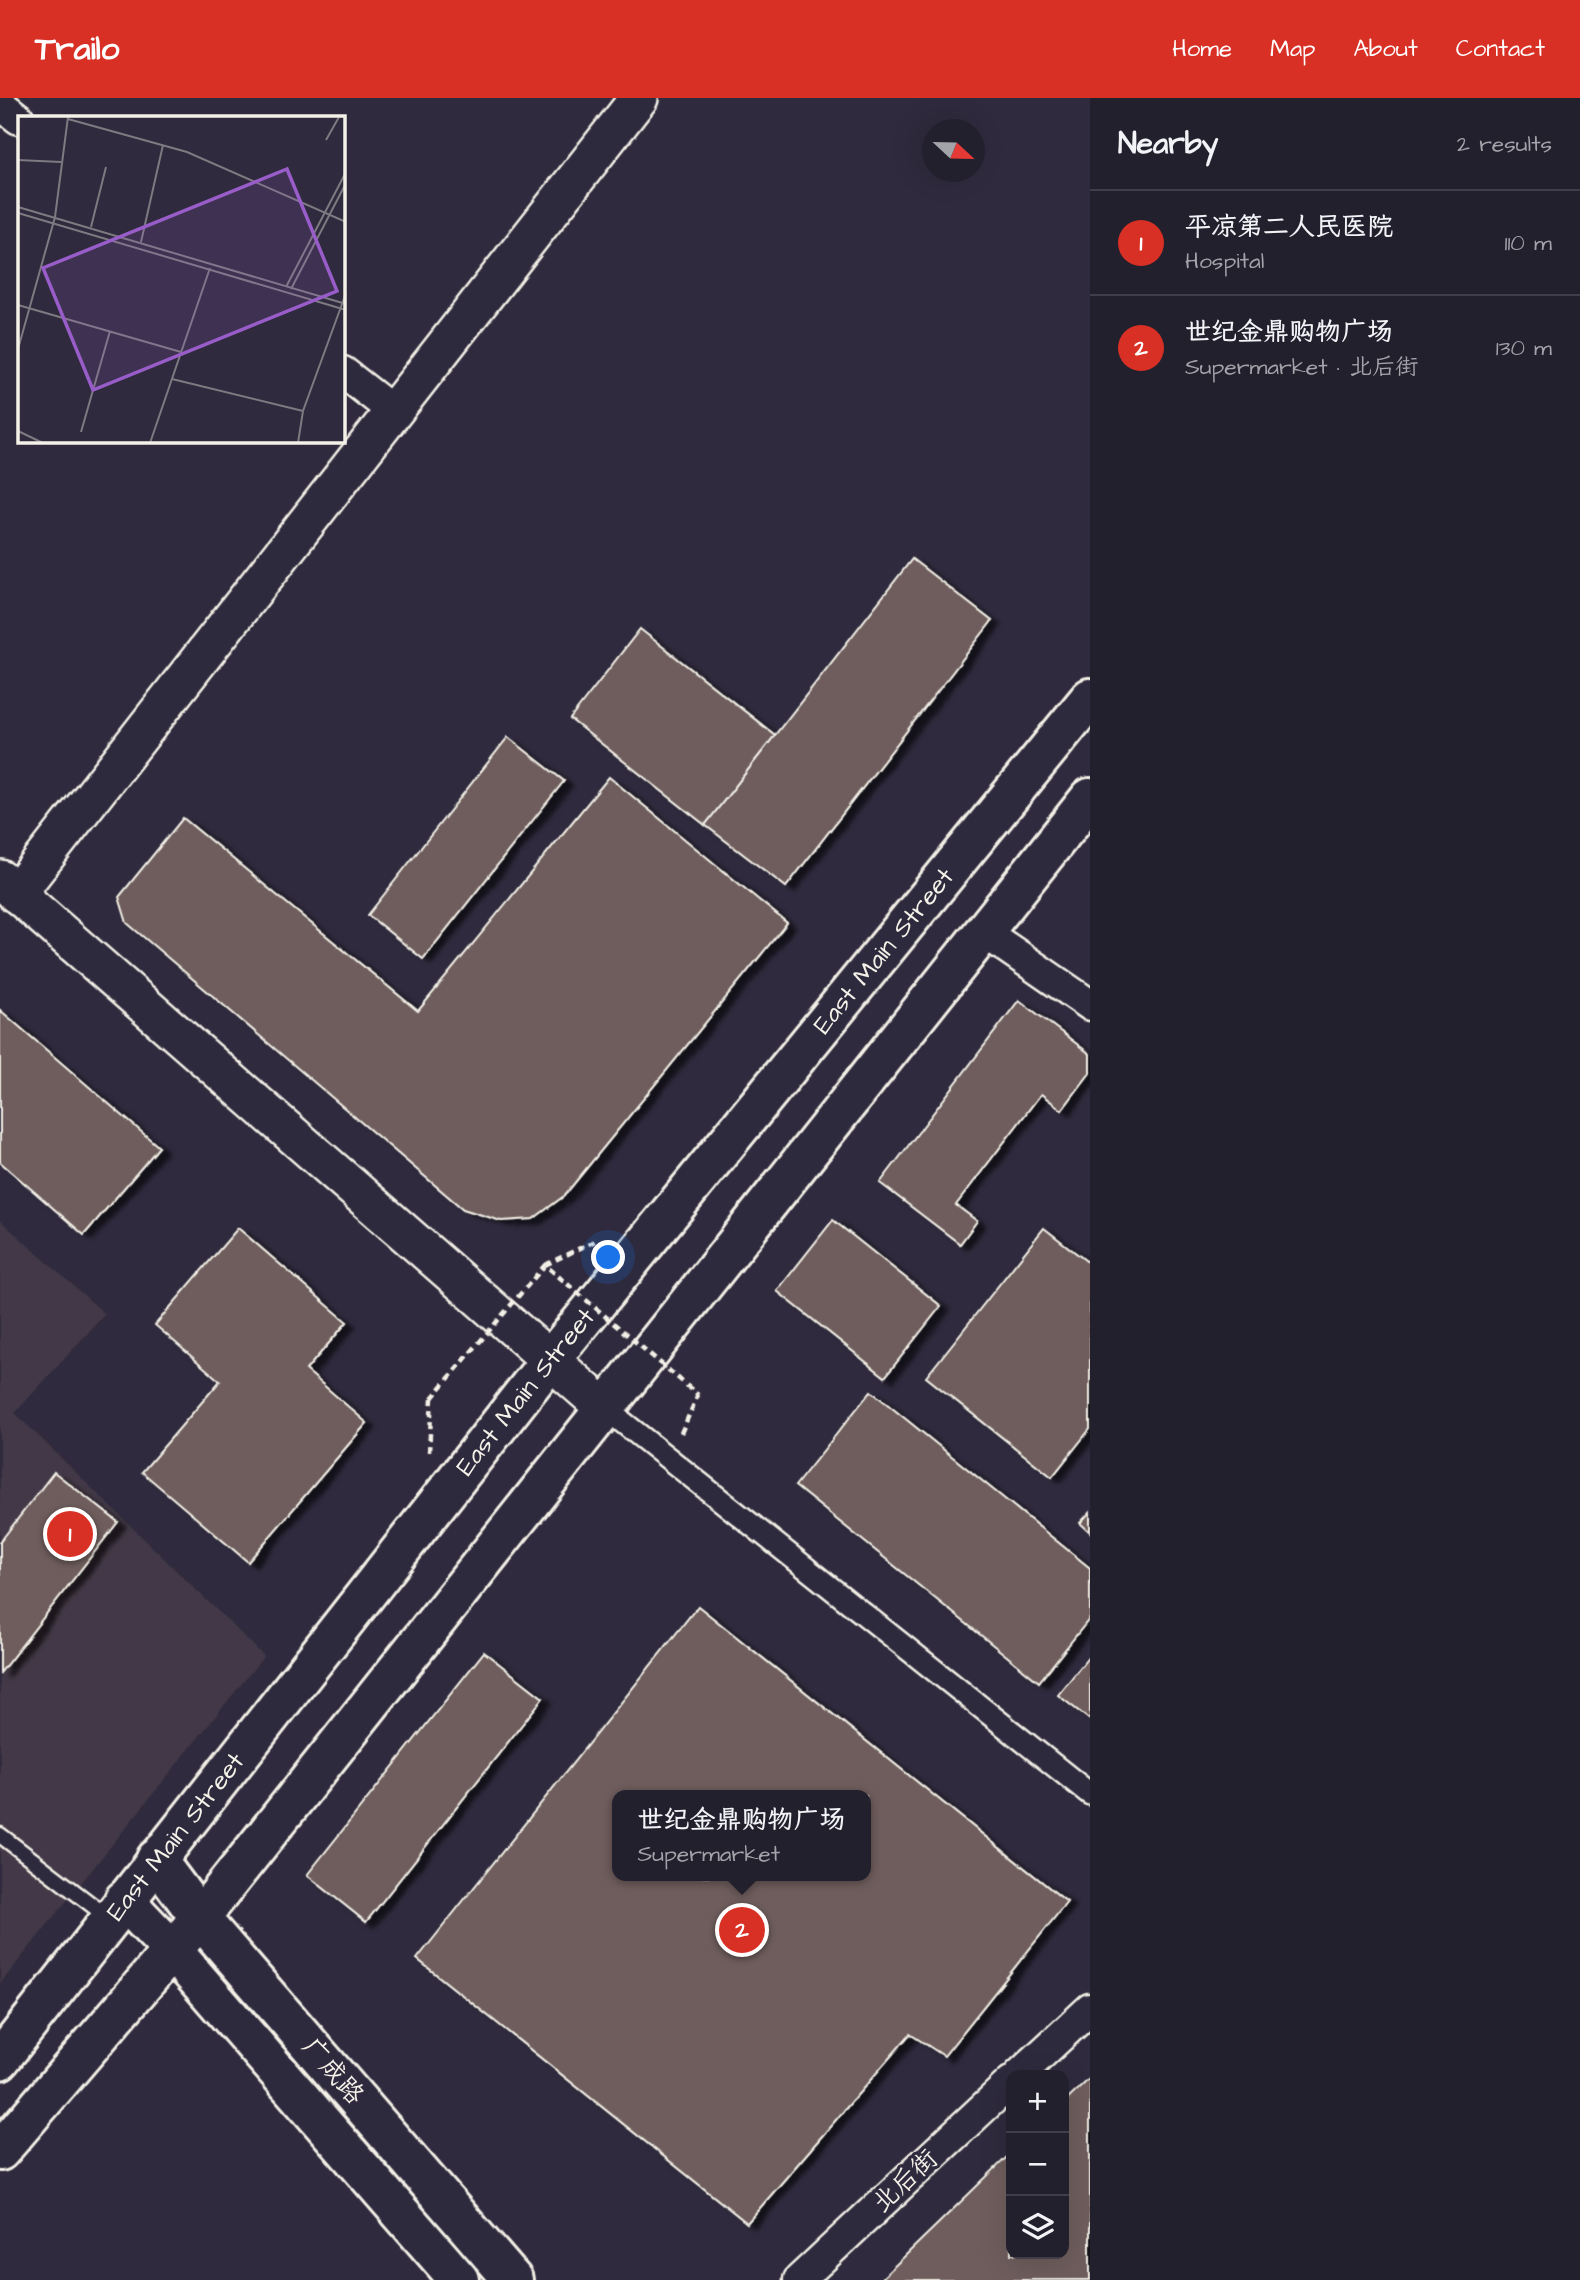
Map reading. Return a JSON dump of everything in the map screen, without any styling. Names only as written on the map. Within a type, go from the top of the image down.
[{"type":"main road","name":"East Main Street","points":[[0,2060],[550,1360],[1090,698]]},
{"type":"main road","points":[[0,2151],[200,1918],[1090,798]]},
{"type":"main road","name":"广成路","points":[[156,1859],[200,1918],[513,2280]]},
{"type":"main road","name":"广成路","points":[[118,1909],[173,1950],[459,2280]]},
{"type":"street","points":[[639,98],[394,412],[8,886],[605,1408],[1090,1794]]},
{"type":"street","points":[[0,103],[18,117]]},
{"type":"street","points":[[345,374],[394,412]]},
{"type":"street","points":[[984,932],[1090,1005]]},
{"type":"street","points":[[1024,2070],[1090,2009]]},
{"type":"street","name":"北后街","points":[[799,2280],[1006,2087]]},
{"type":"lane","points":[[0,1835],[118,1909]]},
{"type":"path","points":[[432,1398],[545,1265],[698,1395],[670,1460]]},
{"type":"shaded area","points":[[0,1220],[105,1314],[15,1413],[264,1656],[0,1984]]},
{"type":"building","points":[[912,559],[992,621],[786,887],[705,825]]},
{"type":"building","points":[[640,629],[775,735],[705,825],[570,719]]},
{"type":"building","points":[[508,737],[564,781],[423,959],[368,915]]},
{"type":"building","points":[[609,777],[787,923],[564,1196],[533,1219],[501,1221],[463,1209],[127,923],[119,897],[183,818],[418,1011]]},
{"type":"building","points":[[1019,1000],[1090,1054],[1090,1073],[1062,1110],[1041,1094],[956,1205],[977,1221],[960,1244],[880,1183]]},
{"type":"building","points":[[0,1010],[159,1147],[84,1235],[0,1162]]},
{"type":"building","points":[[833,1220],[941,1306],[885,1377],[777,1291]]},
{"type":"building","points":[[238,1228],[347,1322],[306,1370],[367,1423],[248,1562],[142,1472],[220,1381],[155,1325]]},
{"type":"building","points":[[1044,1228],[1090,1264],[1090,1429],[1052,1477],[926,1377]]},
{"type":"building","points":[[871,1391],[1090,1568],[1090,1618],[1039,1682],[795,1486]]},
{"type":"building","points":[[54,1472],[118,1522],[0,1673],[0,1542]]},
{"type":"building","points":[[1090,1512],[1090,1532],[1080,1523]]},
{"type":"building","points":[[698,1606],[1067,1902],[944,2056],[910,2034],[747,2223],[417,1959]]},
{"type":"building","points":[[484,1652],[543,1698],[366,1922],[307,1875]]},
{"type":"building","points":[[1090,1655],[1090,1720],[1058,1695]]},
{"type":"building","points":[[1090,2078],[1090,2280],[880,2280],[1006,2158],[1006,2259],[1069,2259],[1069,2098]]},
{"type":"place","name":"平凉第二人民医院","points":[[70,1534]]},
{"type":"place","name":"世纪金鼎购物广场","points":[[742,1930]]}]
